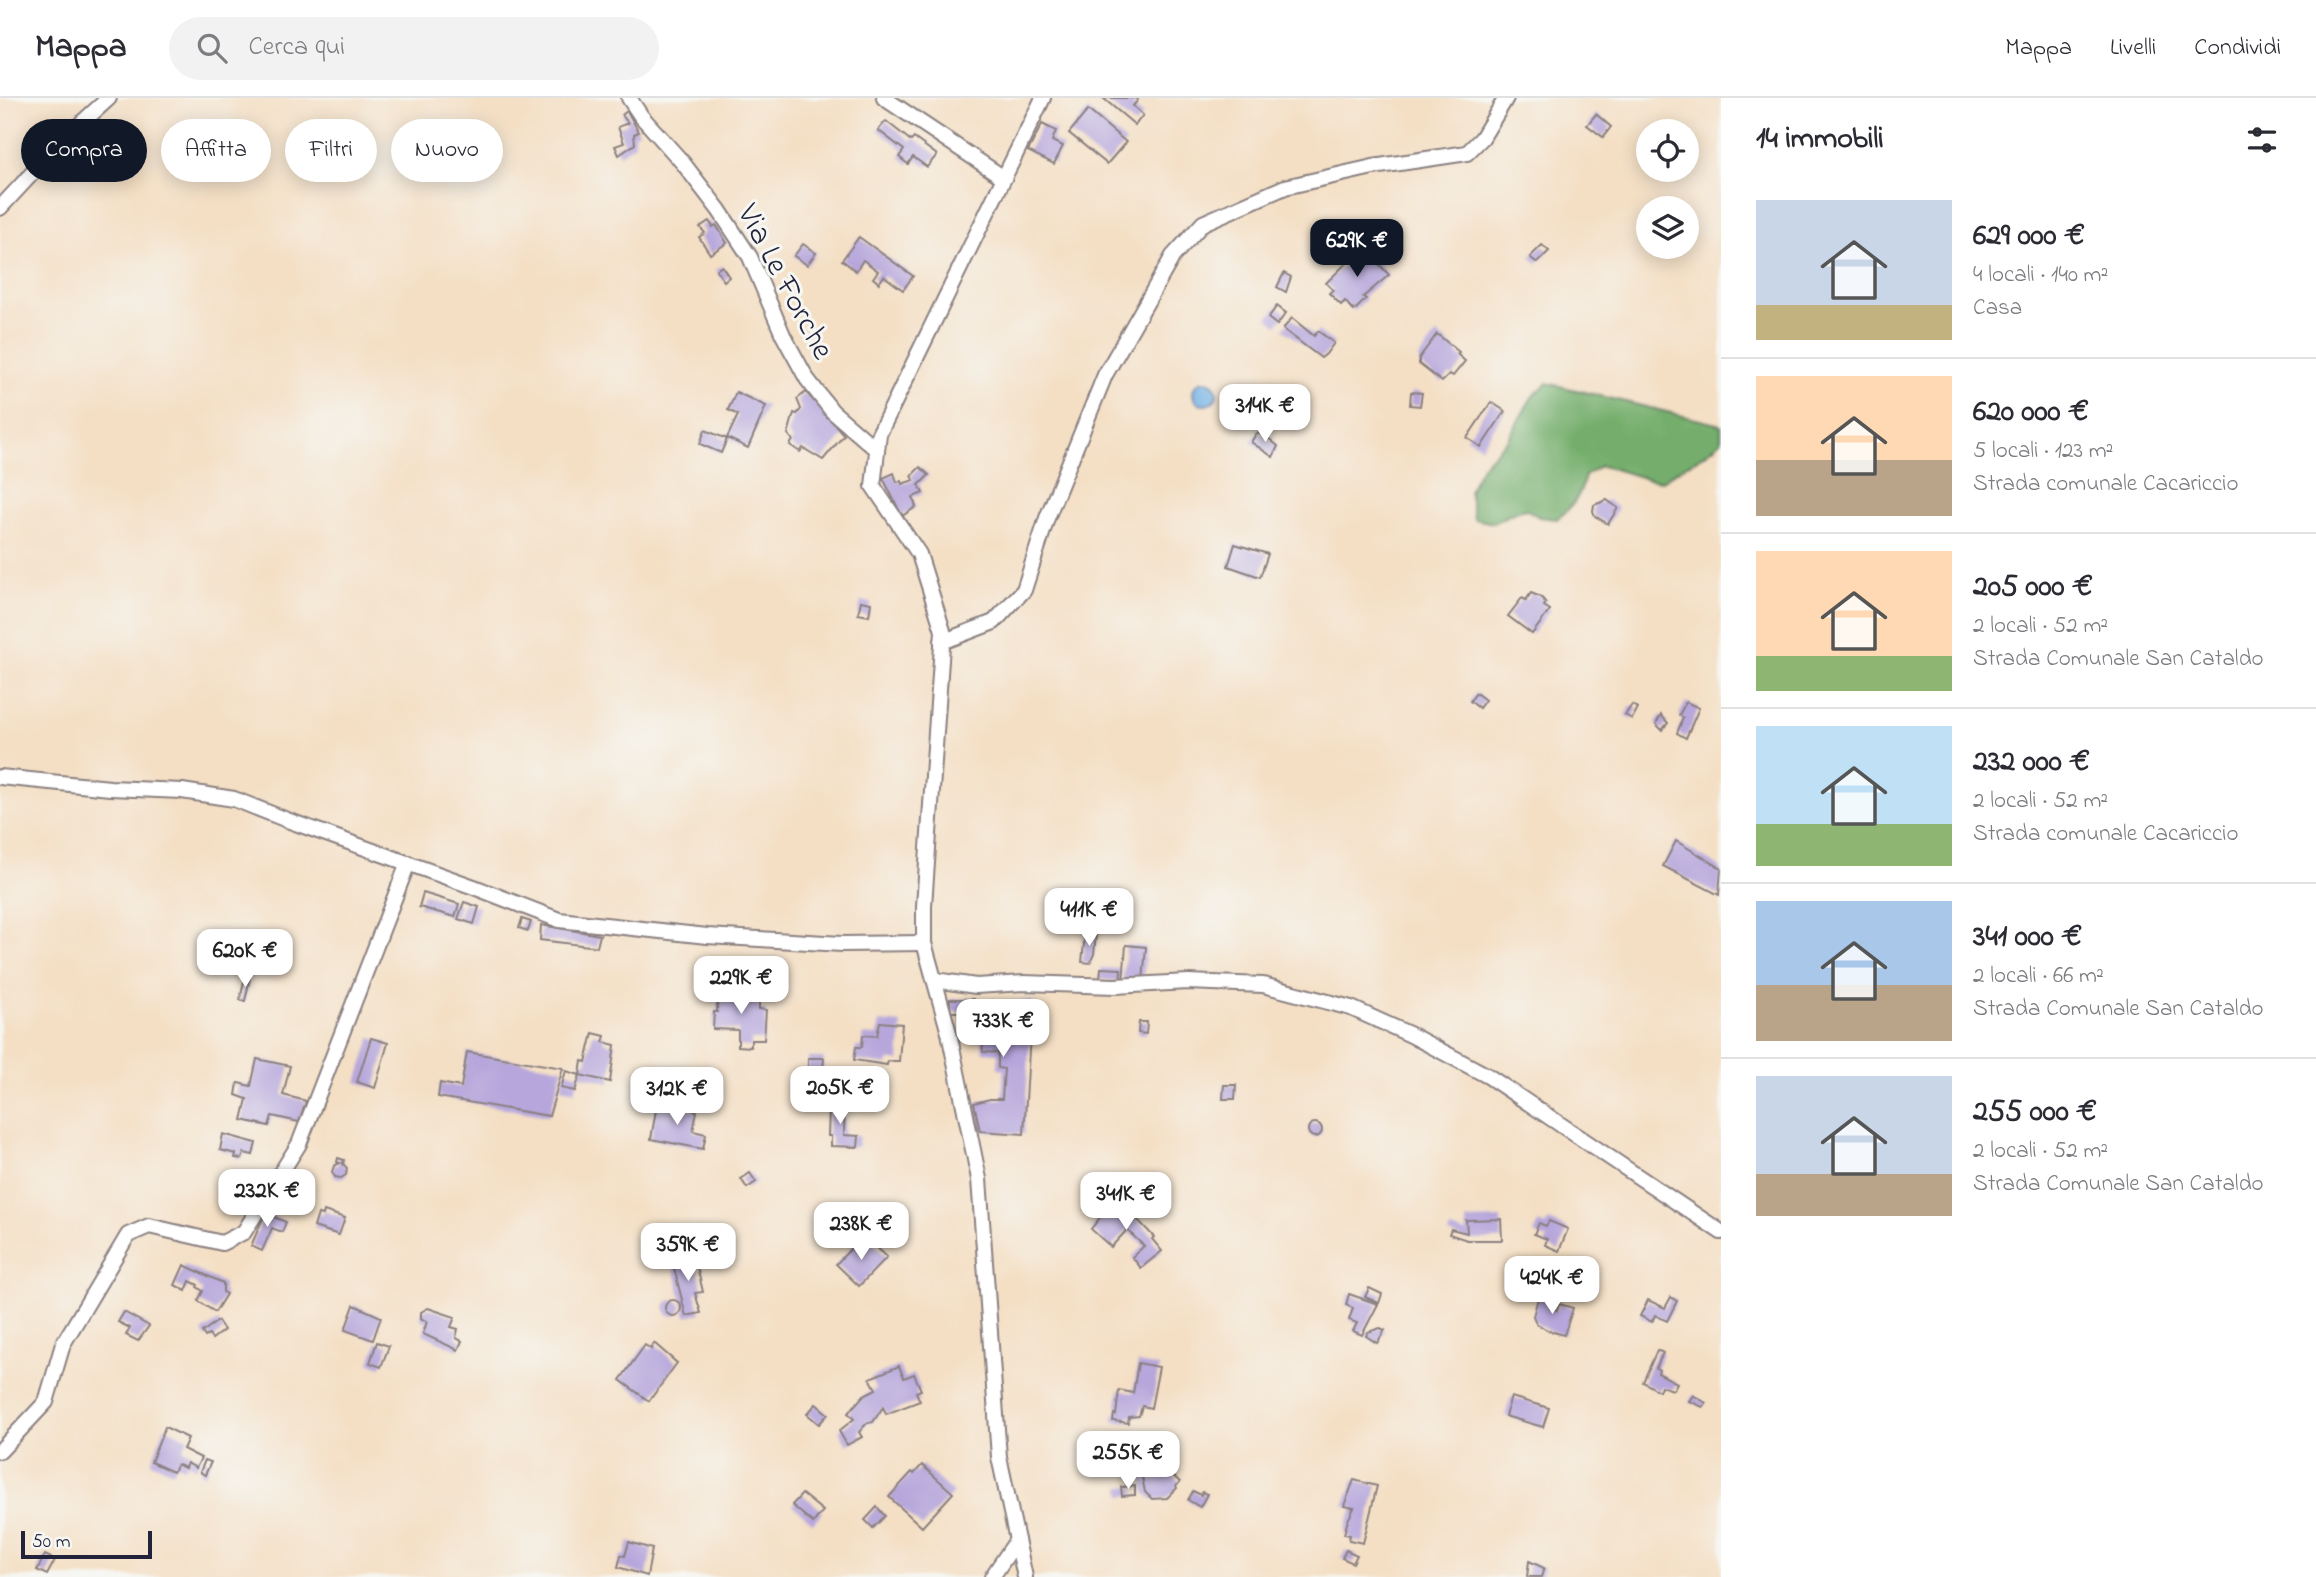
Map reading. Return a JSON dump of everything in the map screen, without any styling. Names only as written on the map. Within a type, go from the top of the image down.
[{"type":"street","points":[[0,208],[64,139],[109,98]]},
{"type":"street","name":"Via Le Forche","points":[[629,98],[719,210],[750,257],[783,335],[807,379],[832,411],[877,450]]},
{"type":"street","points":[[884,98],[1004,178]]},
{"type":"street","points":[[1025,1577],[999,1457],[979,1180],[948,1033],[925,943],[924,906],[943,631],[919,554],[873,486],[879,434],[1043,98]]},
{"type":"street","points":[[942,642],[994,622],[1024,590],[1047,518],[1104,375],[1173,256],[1203,223],[1285,187],[1373,167],[1467,153],[1482,138],[1506,98]]},
{"type":"street","points":[[0,778],[110,789],[182,791],[234,799],[559,920],[721,937],[842,944],[925,943]]},
{"type":"street","points":[[0,1451],[46,1402],[63,1344],[128,1235],[149,1226],[222,1243],[244,1232],[299,1144],[408,863]]},
{"type":"street","points":[[935,980],[976,986],[1024,983],[1115,986],[1188,982],[1263,985],[1351,1008],[1411,1035],[1488,1076],[1721,1231]]},
{"type":"street","points":[[992,1577],[1017,1540]]},
{"type":"green space","points":[[1547,383],[1721,425],[1721,441],[1662,481],[1600,466],[1585,476],[1576,500],[1557,519],[1539,517],[1526,509],[1493,523],[1474,519],[1469,491],[1482,466],[1508,439],[1532,397]]},
{"type":"water","points":[[1205,381],[1216,388],[1217,393],[1210,404],[1205,405],[1194,398],[1193,393],[1200,382]]},
{"type":"building","points":[[1103,98],[1136,98],[1138,100],[1133,106],[1143,115],[1135,125]]},
{"type":"building","points":[[1088,110],[1126,142],[1107,164],[1069,133]]},
{"type":"building","points":[[627,111],[639,132],[634,134],[635,144],[619,155],[615,146],[624,143],[618,127],[628,123],[622,115]]},
{"type":"building","points":[[1596,114],[1611,127],[1603,137],[1587,125]]},
{"type":"building","points":[[886,121],[911,141],[914,138],[937,155],[927,167],[913,157],[908,164],[899,157],[904,150],[878,130]]},
{"type":"building","points":[[1042,124],[1056,131],[1052,141],[1063,146],[1054,164],[1028,151]]},
{"type":"building","points":[[709,221],[713,227],[716,225],[727,243],[710,254],[699,237],[705,233],[700,227]]},
{"type":"building","points":[[859,237],[913,276],[903,290],[884,276],[879,283],[873,278],[878,271],[863,260],[856,271],[842,260]]},
{"type":"building","points":[[803,244],[816,253],[807,265],[794,256]]},
{"type":"building","points":[[1542,245],[1549,251],[1537,263],[1530,257]]},
{"type":"building","points":[[1363,247],[1380,261],[1378,263],[1389,275],[1363,297],[1366,299],[1354,311],[1345,301],[1341,305],[1329,293],[1333,290],[1326,283]]},
{"type":"building","points":[[722,266],[729,277],[724,281],[716,270]]},
{"type":"building","points":[[1284,273],[1291,277],[1286,292],[1277,287]]},
{"type":"building","points":[[1277,306],[1286,313],[1277,325],[1268,318]]},
{"type":"building","points":[[1292,318],[1314,336],[1318,331],[1334,343],[1326,354],[1321,358],[1283,329]]},
{"type":"building","points":[[1437,334],[1459,352],[1457,354],[1465,361],[1453,376],[1450,374],[1442,382],[1419,364],[1419,358]]},
{"type":"building","points":[[736,392],[766,406],[748,448],[727,438],[738,415],[728,410]]},
{"type":"building","points":[[806,392],[844,435],[823,460],[803,448],[800,452],[790,445],[793,440],[788,434],[794,413],[797,414],[801,409],[797,399]]},
{"type":"building","points":[[1411,392],[1422,393],[1420,406],[1410,405]]},
{"type":"building","points":[[1491,402],[1505,411],[1481,447],[1467,438]]},
{"type":"building","points":[[705,430],[727,439],[721,453],[700,444]]},
{"type":"building","points":[[1262,433],[1278,446],[1273,457],[1251,442],[1256,434]]},
{"type":"building","points":[[920,467],[929,475],[919,485],[923,493],[913,497],[916,507],[902,516],[883,478],[894,473],[897,482],[901,481],[902,484],[914,480],[911,476]]},
{"type":"building","points":[[1607,500],[1618,508],[1608,524],[1595,516],[1593,511],[1594,505]]},
{"type":"building","points":[[1235,544],[1268,554],[1260,577],[1228,566]]},
{"type":"building","points":[[1531,593],[1541,597],[1546,603],[1544,606],[1550,610],[1532,634],[1508,616],[1522,598],[1526,600]]},
{"type":"building","points":[[861,601],[871,603],[869,616],[858,614]]},
{"type":"building","points":[[1476,693],[1485,700],[1479,708],[1470,701]]},
{"type":"building","points":[[1686,702],[1699,708],[1686,738],[1677,733],[1683,718],[1679,715]]},
{"type":"building","points":[[1632,705],[1638,708],[1632,719],[1625,715]]},
{"type":"building","points":[[1661,715],[1668,723],[1662,730],[1656,724]]},
{"type":"building","points":[[1676,841],[1721,868],[1719,895],[1663,866]]},
{"type":"building","points":[[423,893],[459,904],[455,917],[419,907]]},
{"type":"building","points":[[464,902],[479,907],[474,924],[458,919]]},
{"type":"building","points":[[522,919],[531,922],[528,931],[519,928]]},
{"type":"building","points":[[541,925],[600,935],[597,947],[540,940]]},
{"type":"building","points":[[1085,934],[1096,935],[1090,963],[1082,962]]},
{"type":"building","points":[[1126,945],[1146,947],[1143,981],[1123,981]]},
{"type":"building","points":[[247,953],[252,954],[247,977],[242,976]]},
{"type":"building","points":[[1101,968],[1121,969],[1120,981],[1100,979]]},
{"type":"building","points":[[245,977],[250,978],[245,1001],[240,1000]]},
{"type":"building","points":[[718,992],[759,993],[759,1009],[766,1010],[764,1040],[751,1040],[751,1047],[738,1046],[738,1030],[713,1029]]},
{"type":"building","points":[[950,999],[974,999],[974,1002],[1032,1001],[1024,1134],[980,1131],[974,1103],[1002,1099],[1004,1069],[998,1068],[998,1053],[983,1052],[982,1041],[972,1037],[972,1017],[975,1012],[950,1012]]},
{"type":"building","points":[[880,1022],[902,1024],[899,1061],[888,1061],[887,1065],[854,1060],[856,1047],[862,1047],[863,1035],[877,1036]]},
{"type":"building","points":[[1139,1022],[1147,1022],[1146,1034],[1138,1033]]},
{"type":"building","points":[[593,1033],[605,1036],[603,1042],[615,1045],[610,1082],[580,1075],[582,1061],[586,1062]]},
{"type":"building","points":[[371,1038],[388,1043],[375,1088],[357,1082]]},
{"type":"building","points":[[467,1052],[563,1068],[549,1116],[438,1097],[440,1083],[461,1087]]},
{"type":"building","points":[[808,1058],[824,1058],[823,1070],[827,1069],[828,1092],[800,1093],[800,1090],[795,1090],[794,1070],[808,1070]]},
{"type":"building","points":[[257,1059],[290,1066],[283,1095],[306,1101],[299,1122],[272,1116],[269,1126],[242,1120],[247,1099],[236,1095],[238,1083],[251,1086]]},
{"type":"building","points":[[566,1071],[580,1075],[575,1091],[561,1088]]},
{"type":"building","points":[[1224,1085],[1236,1085],[1235,1099],[1223,1099]]},
{"type":"building","points":[[834,1097],[845,1098],[844,1135],[859,1136],[858,1147],[831,1146],[831,1136],[828,1136],[829,1109],[833,1109]]},
{"type":"building","points":[[657,1104],[697,1111],[693,1131],[706,1134],[703,1149],[651,1139]]},
{"type":"building","points":[[1312,1123],[1318,1123],[1322,1130],[1318,1137],[1312,1137],[1308,1133],[1308,1127]]},
{"type":"building","points":[[223,1134],[256,1143],[253,1155],[244,1153],[242,1159],[235,1158],[236,1154],[220,1150]]},
{"type":"building","points":[[338,1158],[344,1160],[343,1164],[347,1168],[346,1175],[341,1178],[335,1177],[332,1172],[334,1166],[340,1163],[337,1162]]},
{"type":"building","points":[[750,1173],[756,1182],[747,1188],[741,1179]]},
{"type":"building","points":[[1111,1204],[1117,1209],[1123,1204],[1154,1237],[1152,1239],[1162,1251],[1141,1268],[1132,1257],[1144,1246],[1127,1230],[1111,1247],[1091,1229]]},
{"type":"building","points":[[267,1209],[276,1209],[269,1215],[286,1222],[282,1232],[272,1228],[262,1251],[251,1246]]},
{"type":"building","points":[[324,1211],[345,1218],[339,1235],[314,1227],[318,1214],[323,1215]]},
{"type":"building","points":[[1501,1219],[1502,1240],[1467,1240],[1449,1234],[1451,1229],[1467,1233],[1466,1220]]},
{"type":"building","points":[[1549,1221],[1568,1229],[1559,1251],[1545,1245],[1547,1239],[1534,1234],[1539,1223],[1546,1226]]},
{"type":"building","points":[[871,1242],[887,1257],[859,1286],[836,1264],[856,1243],[863,1250]]},
{"type":"building","points":[[694,1254],[703,1292],[695,1293],[701,1313],[686,1316],[672,1260]]},
{"type":"building","points":[[184,1265],[223,1283],[223,1292],[226,1294],[215,1312],[198,1301],[203,1291],[198,1285],[190,1281],[186,1291],[175,1285]]},
{"type":"building","points":[[1369,1288],[1382,1294],[1379,1303],[1365,1297]]},
{"type":"building","points":[[1349,1294],[1378,1304],[1362,1335],[1353,1331],[1357,1323],[1349,1320],[1353,1308],[1346,1305]]},
{"type":"building","points":[[1539,1295],[1552,1301],[1550,1308],[1557,1310],[1559,1304],[1573,1308],[1564,1335],[1547,1330],[1536,1323],[1533,1316]]},
{"type":"building","points":[[1671,1297],[1677,1301],[1667,1321],[1655,1315],[1652,1322],[1640,1316],[1648,1300],[1665,1308]]},
{"type":"building","points":[[673,1300],[679,1302],[679,1314],[673,1316],[667,1314],[665,1308],[667,1302]]},
{"type":"building","points":[[354,1305],[381,1317],[373,1340],[345,1330]]},
{"type":"building","points":[[428,1308],[455,1317],[451,1327],[458,1329],[456,1338],[462,1341],[458,1350],[423,1334],[427,1321],[421,1320],[421,1312]]},
{"type":"building","points":[[124,1312],[149,1326],[138,1341],[126,1335],[130,1328],[118,1322]]},
{"type":"building","points":[[218,1321],[224,1330],[212,1339],[209,1335],[205,1337],[202,1332]]},
{"type":"building","points":[[1380,1328],[1385,1330],[1377,1343],[1366,1336],[1368,1332]]},
{"type":"building","points":[[377,1342],[389,1346],[381,1367],[370,1363]]},
{"type":"building","points":[[654,1343],[677,1363],[649,1401],[620,1380],[645,1345],[651,1349]]},
{"type":"building","points":[[1657,1350],[1663,1353],[1656,1368],[1658,1373],[1677,1383],[1673,1390],[1661,1386],[1659,1391],[1643,1382]]},
{"type":"building","points":[[1138,1363],[1159,1367],[1151,1408],[1142,1406],[1139,1416],[1129,1417],[1128,1423],[1113,1421],[1119,1390],[1133,1393]]},
{"type":"building","points":[[899,1366],[904,1378],[914,1374],[921,1390],[916,1392],[920,1401],[886,1414],[883,1407],[873,1422],[867,1423],[859,1432],[862,1437],[847,1445],[839,1431],[854,1419],[848,1413],[864,1395],[876,1389],[870,1378]]},
{"type":"building","points":[[1693,1395],[1706,1403],[1703,1407],[1689,1401]]},
{"type":"building","points":[[1511,1397],[1549,1408],[1543,1427],[1505,1416]]},
{"type":"building","points":[[816,1404],[828,1414],[819,1424],[807,1414]]},
{"type":"building","points":[[165,1427],[188,1438],[183,1449],[201,1458],[196,1468],[187,1463],[185,1468],[177,1464],[173,1472],[151,1462]]},
{"type":"building","points":[[1163,1458],[1175,1471],[1171,1474],[1180,1482],[1167,1498],[1152,1499],[1145,1492],[1142,1477]]},
{"type":"building","points":[[205,1460],[211,1462],[205,1475],[200,1472]]},
{"type":"building","points":[[922,1465],[953,1493],[922,1527],[889,1497]]},
{"type":"building","points":[[1354,1480],[1377,1486],[1363,1543],[1349,1540],[1350,1535],[1344,1534],[1354,1508],[1344,1506]]},
{"type":"building","points":[[1135,1486],[1135,1495],[1122,1496],[1121,1487]]},
{"type":"building","points":[[1193,1491],[1201,1495],[1202,1492],[1207,1494],[1200,1507],[1188,1500]]},
{"type":"building","points":[[802,1494],[823,1511],[813,1523],[792,1505]]},
{"type":"building","points":[[877,1507],[885,1516],[873,1528],[865,1520]]},
{"type":"building","points":[[629,1542],[652,1549],[647,1576],[618,1567]]},
{"type":"building","points":[[1346,1550],[1357,1555],[1353,1563],[1342,1558]]},
{"type":"building","points":[[45,1555],[55,1560],[47,1575],[37,1570]]},
{"type":"building","points":[[1529,1561],[1544,1568],[1541,1577],[1527,1577]]}]
